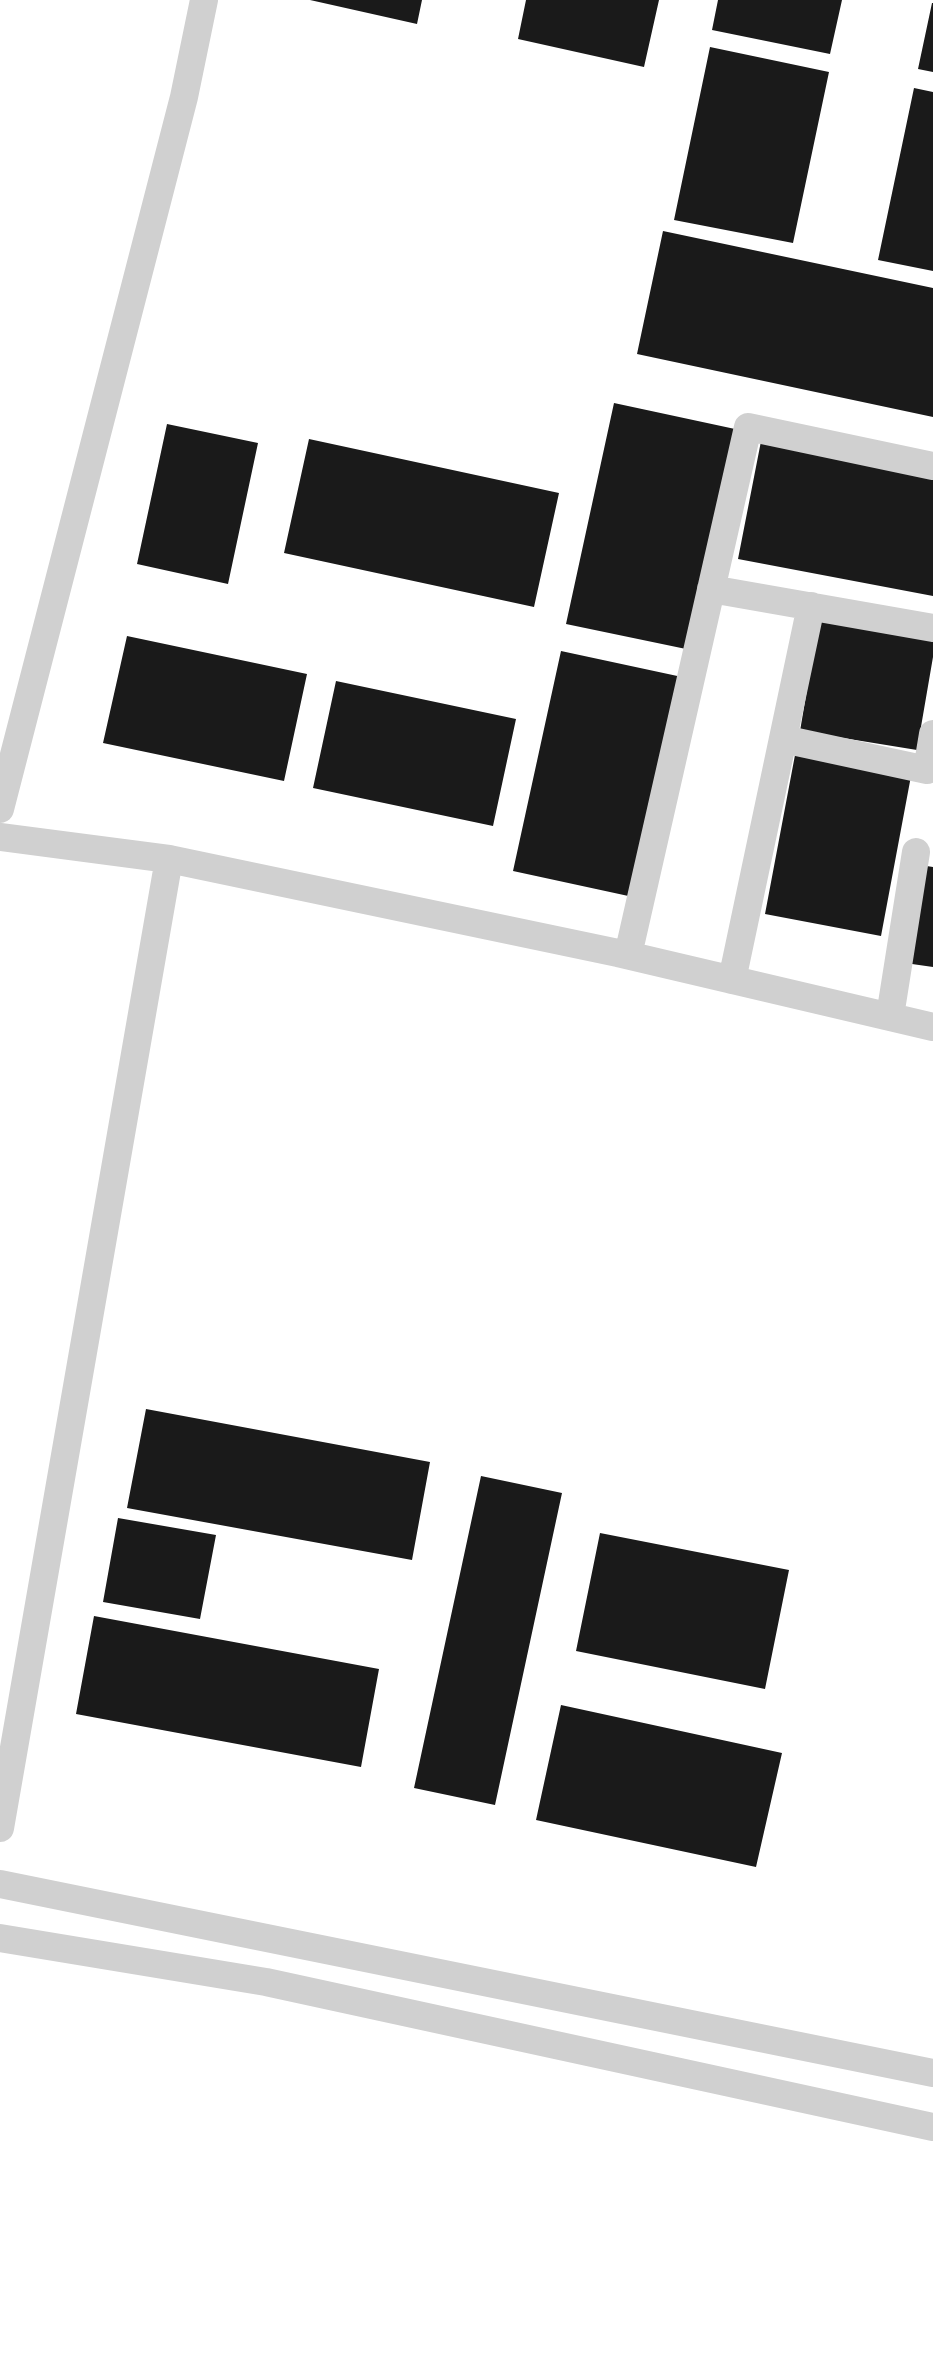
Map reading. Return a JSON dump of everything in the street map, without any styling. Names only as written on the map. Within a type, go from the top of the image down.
[{"type":"street","points":[[0,809],[184,97],[204,0]]},
{"type":"street","points":[[628,955],[748,427],[933,466]]},
{"type":"street","points":[[711,589],[933,628]]},
{"type":"street","points":[[732,980],[811,606]]},
{"type":"street","points":[[783,739],[927,770],[933,734]]},
{"type":"street","points":[[0,837],[170,859],[628,955],[933,1027]]},
{"type":"street","points":[[890,1016],[916,852]]},
{"type":"street","points":[[0,1828],[170,859]]},
{"type":"street","points":[[0,1884],[933,2074]]},
{"type":"street","points":[[0,1938],[266,1982],[933,2127]]},
{"type":"building","points":[[310,0],[422,0],[417,24]]},
{"type":"building","points":[[526,0],[659,0],[644,67],[518,39]]},
{"type":"building","points":[[718,0],[842,0],[830,54],[712,30]]},
{"type":"building","points":[[933,3],[933,72],[918,69]]},
{"type":"building","points":[[710,47],[829,72],[793,243],[674,220]]},
{"type":"building","points":[[914,88],[933,92],[933,271],[878,260]]},
{"type":"building","points":[[663,231],[933,288],[933,417],[637,354]]},
{"type":"building","points":[[614,403],[735,429],[686,649],[566,624]]},
{"type":"building","points":[[167,424],[258,443],[228,584],[137,564]]},
{"type":"building","points":[[763,431],[933,464],[933,596],[738,559]]},
{"type":"building","points":[[309,439],[559,493],[534,607],[284,553]]},
{"type":"building","points":[[819,619],[933,637],[933,657],[917,750],[800,731]]},
{"type":"building","points":[[127,636],[307,674],[284,781],[103,743]]},
{"type":"building","points":[[561,651],[682,677],[633,897],[513,871]]},
{"type":"building","points":[[336,681],[516,719],[493,826],[313,788]]},
{"type":"building","points":[[795,755],[911,776],[881,936],[765,914]]},
{"type":"building","points":[[920,865],[933,867],[933,967],[905,963]]},
{"type":"building","points":[[146,1409],[430,1462],[412,1560],[127,1508]]},
{"type":"building","points":[[481,1476],[562,1493],[495,1805],[414,1788]]},
{"type":"building","points":[[118,1518],[216,1535],[200,1619],[103,1602]]},
{"type":"building","points":[[600,1533],[789,1570],[765,1689],[576,1651]]},
{"type":"building","points":[[94,1616],[379,1669],[361,1767],[76,1714]]},
{"type":"building","points":[[561,1705],[782,1753],[756,1867],[536,1820]]}]
